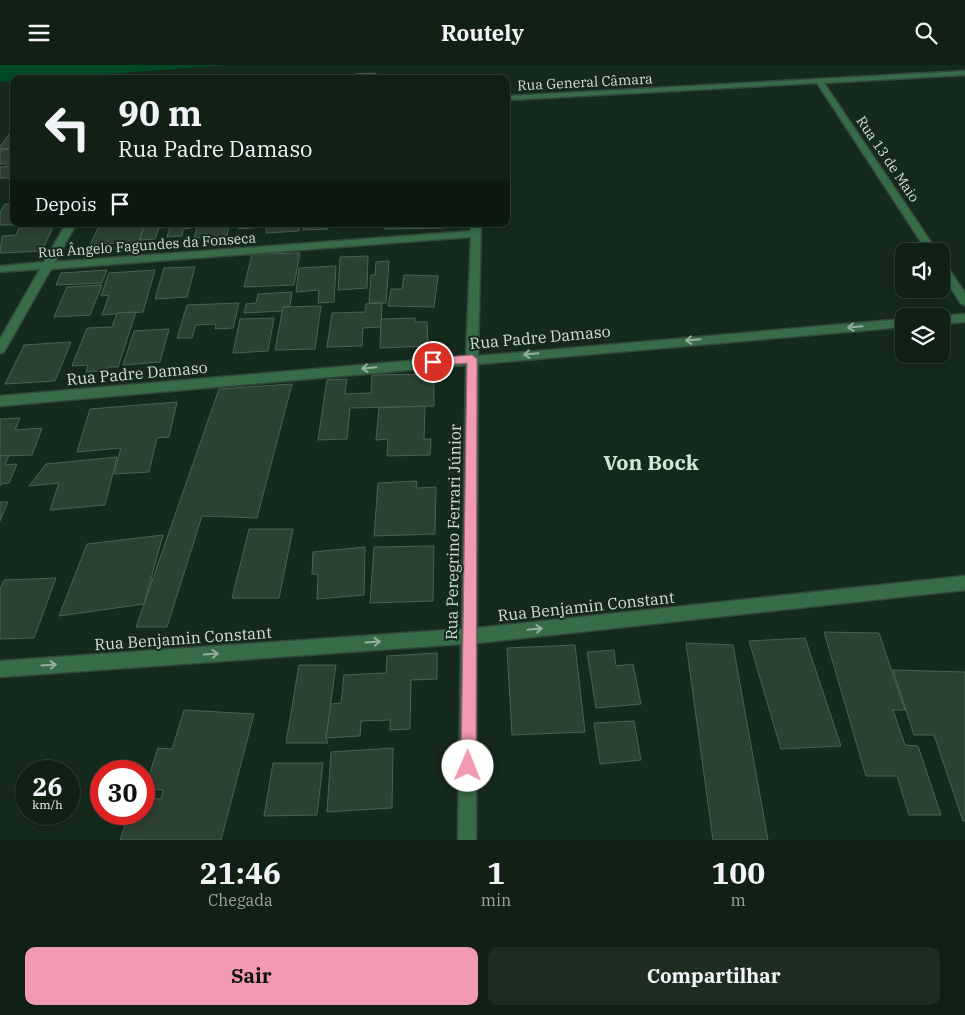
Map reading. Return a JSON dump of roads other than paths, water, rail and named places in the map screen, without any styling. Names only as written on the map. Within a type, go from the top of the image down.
[{"type":"street","name":"Rua General Câmara","points":[[510,98],[965,73]]},
{"type":"street","name":"Rua 13 de Maio","points":[[820,82],[927,243]]},
{"type":"street","points":[[0,349],[69,227]]},
{"type":"street","name":"Rua Ângelo Fagundes da Fonseca","points":[[0,269],[476,229]]},
{"type":"street","name":"Rua Peregrino Ferrari Júnior","points":[[468,840],[472,359],[476,229]]},
{"type":"street","points":[[950,278],[965,301]]},
{"type":"street","points":[[950,318],[965,317]]},
{"type":"street","name":"Rua Padre Damaso","points":[[0,401],[895,324]]},
{"type":"street","name":"Rua Benjamin Constant","points":[[0,669],[470,636],[965,583]]},
{"type":"district","name":"Von Bock","points":[[651,462]]}]
